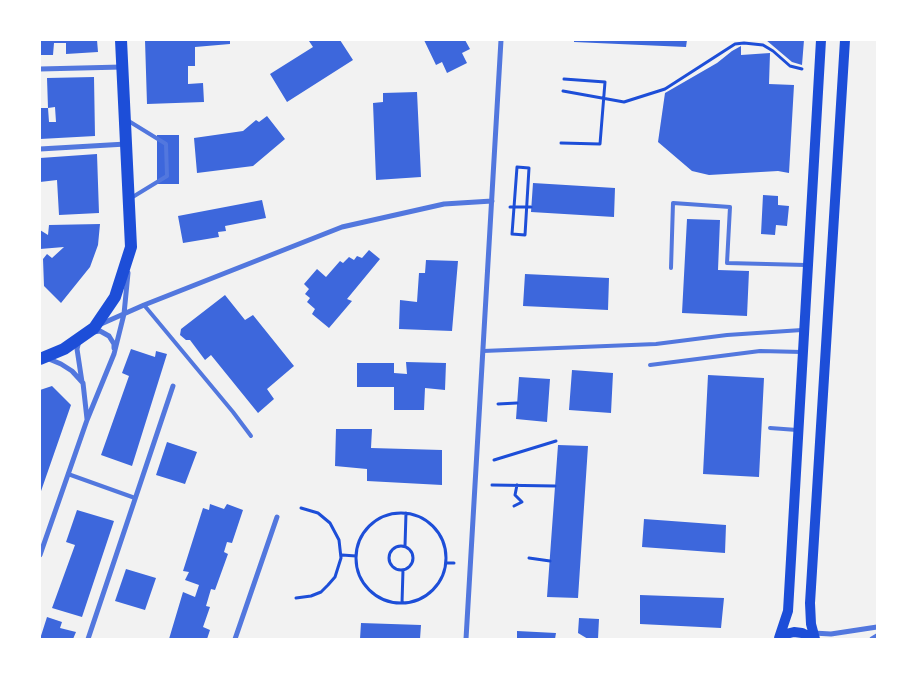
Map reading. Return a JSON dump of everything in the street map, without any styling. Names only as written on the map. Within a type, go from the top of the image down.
[{"type":"main road","points":[[42,359],[64,349],[87,333],[115,297],[130,247],[121,40]]},
{"type":"main road","points":[[779,639],[788,611],[821,40]]},
{"type":"main road","points":[[779,639],[794,632],[813,637],[810,603],[845,40]]},
{"type":"street","points":[[466,639],[502,40]]},
{"type":"street","points":[[40,69],[122,67]]},
{"type":"street","points":[[40,149],[126,144]]},
{"type":"street","points":[[87,420],[77,348],[87,333],[144,305],[342,227],[444,204],[492,201]]},
{"type":"street","points":[[40,555],[87,420],[114,354],[124,314],[130,247]]},
{"type":"street","points":[[87,333],[100,331],[109,336],[114,344],[114,354]]},
{"type":"street","points":[[42,359],[53,360],[72,371],[83,383]]},
{"type":"street","points":[[88,639],[173,386]]},
{"type":"street","points":[[235,639],[277,517]]},
{"type":"street","points":[[813,637],[877,627]]},
{"type":"street","points":[[872,639],[877,636]]},
{"type":"lane","points":[[125,118],[166,144],[167,176],[129,200]]},
{"type":"lane","points":[[671,268],[673,203],[730,207],[727,263],[808,265]]},
{"type":"lane","points":[[144,305],[251,436]]},
{"type":"lane","points":[[483,351],[656,344],[727,335],[804,330]]},
{"type":"lane","points":[[650,365],[760,351],[803,352]]},
{"type":"lane","points":[[770,428],[799,430]]},
{"type":"lane","points":[[68,474],[135,498]]},
{"type":"path","points":[[563,91],[624,102],[665,88],[735,44],[744,43],[763,45],[790,66],[802,69]]},
{"type":"path","points":[[561,143],[600,144],[606,82],[564,79]]},
{"type":"path","points":[[517,167],[529,168],[525,235],[512,234],[512,207],[517,167]]},
{"type":"path","points":[[512,207],[531,207]]},
{"type":"path","points":[[498,404],[517,403]]},
{"type":"path","points":[[494,460],[556,441]]},
{"type":"path","points":[[492,485],[555,486]]},
{"type":"path","points":[[514,506],[522,502],[515,495],[517,486]]},
{"type":"path","points":[[296,598],[311,596],[328,585],[337,572],[342,555],[340,540],[330,523],[318,514],[301,508]]},
{"type":"path","points":[[395,513],[406,513],[423,518],[435,528],[445,544],[446,563],[440,581],[434,590],[416,601],[396,603],[381,598],[366,586],[357,567],[356,556],[363,534],[374,522],[395,513]]},
{"type":"path","points":[[404,546],[406,513]]},
{"type":"path","points":[[400,546],[410,550],[414,558],[410,566],[403,570],[394,568],[389,558],[394,548],[400,546]]},
{"type":"path","points":[[342,555],[356,556]]},
{"type":"path","points":[[529,558],[550,561]]},
{"type":"path","points":[[446,563],[454,563]]},
{"type":"path","points":[[402,603],[403,570]]},
{"type":"building","points":[[40,40],[97,40],[98,52],[66,54],[66,43],[54,43],[53,55],[40,55]]},
{"type":"building","points":[[145,40],[230,40],[230,44],[195,47],[195,66],[188,66],[188,84],[203,83],[204,102],[147,104]]},
{"type":"building","points":[[310,40],[340,40],[353,60],[287,102],[270,74],[313,47]]},
{"type":"building","points":[[424,40],[465,40],[470,49],[462,53],[467,63],[447,73],[442,62],[436,65]]},
{"type":"building","points":[[574,40],[687,40],[686,47],[574,42]]},
{"type":"building","points":[[766,40],[804,40],[802,65],[792,62]]},
{"type":"building","points":[[741,46],[741,55],[770,53],[769,84],[794,85],[789,173],[778,171],[709,175],[692,171],[658,142],[665,93],[717,63]]},
{"type":"building","points":[[94,77],[95,136],[40,139],[40,108],[48,108],[47,78]],"holes":[[[55,107],[56,122],[49,122],[48,108]]]},
{"type":"building","points":[[417,92],[421,177],[376,180],[373,103],[383,102],[383,93]]},
{"type":"building","points":[[267,116],[285,139],[253,166],[197,173],[194,138],[243,131],[256,120],[259,122]]},
{"type":"building","points":[[157,135],[179,135],[179,184],[157,184]]},
{"type":"building","points":[[97,154],[99,213],[59,215],[57,180],[40,182],[40,158]]},
{"type":"building","points":[[533,183],[615,188],[614,217],[531,212]]},
{"type":"building","points":[[763,195],[778,196],[778,205],[789,206],[787,226],[776,225],[775,235],[761,234]]},
{"type":"building","points":[[262,200],[266,218],[225,226],[226,231],[218,232],[219,237],[183,243],[178,216]]},
{"type":"building","points":[[687,219],[720,220],[718,270],[749,271],[747,316],[682,313]]},
{"type":"building","points":[[100,224],[98,245],[90,267],[61,303],[44,286],[43,259],[47,254],[52,258],[64,247],[40,249],[40,230],[48,235],[49,225]]},
{"type":"building","points":[[369,250],[380,259],[347,299],[352,301],[329,328],[312,314],[315,309],[307,302],[310,298],[305,294],[309,289],[304,284],[317,269],[326,277],[340,261],[343,263],[349,257],[354,260],[357,256],[362,258]]},
{"type":"building","points":[[426,260],[458,261],[452,331],[399,329],[400,300],[417,302],[419,273],[425,273]]},
{"type":"building","points":[[525,274],[609,278],[608,310],[523,306]]},
{"type":"building","points":[[225,295],[245,320],[253,315],[294,366],[267,389],[274,399],[258,413],[211,355],[205,360],[190,340],[186,340],[180,335],[181,329]]},
{"type":"building","points":[[131,349],[155,357],[156,351],[167,354],[132,466],[101,455],[129,376],[122,373]]},
{"type":"building","points":[[406,362],[446,363],[445,390],[425,388],[424,410],[394,410],[394,387],[357,387],[357,363],[394,363],[394,373],[407,374]]},
{"type":"building","points":[[572,370],[613,373],[611,413],[569,410]]},
{"type":"building","points":[[708,375],[764,378],[759,477],[703,474]]},
{"type":"building","points":[[519,377],[550,379],[547,422],[516,419]]},
{"type":"building","points":[[52,386],[71,405],[40,494],[40,390]]},
{"type":"building","points":[[336,429],[372,429],[371,448],[442,450],[442,485],[367,481],[367,469],[335,466]]},
{"type":"building","points":[[167,442],[197,452],[185,484],[156,475]]},
{"type":"building","points":[[558,445],[588,446],[578,598],[547,597]]},
{"type":"building","points":[[210,504],[224,509],[227,504],[243,510],[232,543],[227,542],[224,552],[228,554],[215,590],[211,589],[206,606],[210,607],[203,627],[210,630],[207,639],[169,639],[183,592],[195,597],[199,585],[185,580],[189,572],[183,571],[203,508],[209,510]]},
{"type":"building","points":[[77,510],[114,521],[82,617],[52,608],[75,545],[66,542]]},
{"type":"building","points":[[644,519],[726,525],[725,553],[642,547]]},
{"type":"building","points":[[126,569],[156,578],[145,610],[115,601]]},
{"type":"building","points":[[640,595],[724,598],[721,628],[640,624]]},
{"type":"building","points":[[47,617],[62,622],[60,628],[76,632],[73,639],[40,639]]},
{"type":"building","points":[[579,618],[599,619],[598,639],[588,639],[578,633]]},
{"type":"building","points":[[361,623],[421,625],[420,639],[360,639]]},
{"type":"building","points":[[517,631],[556,633],[555,639],[517,639]]}]
